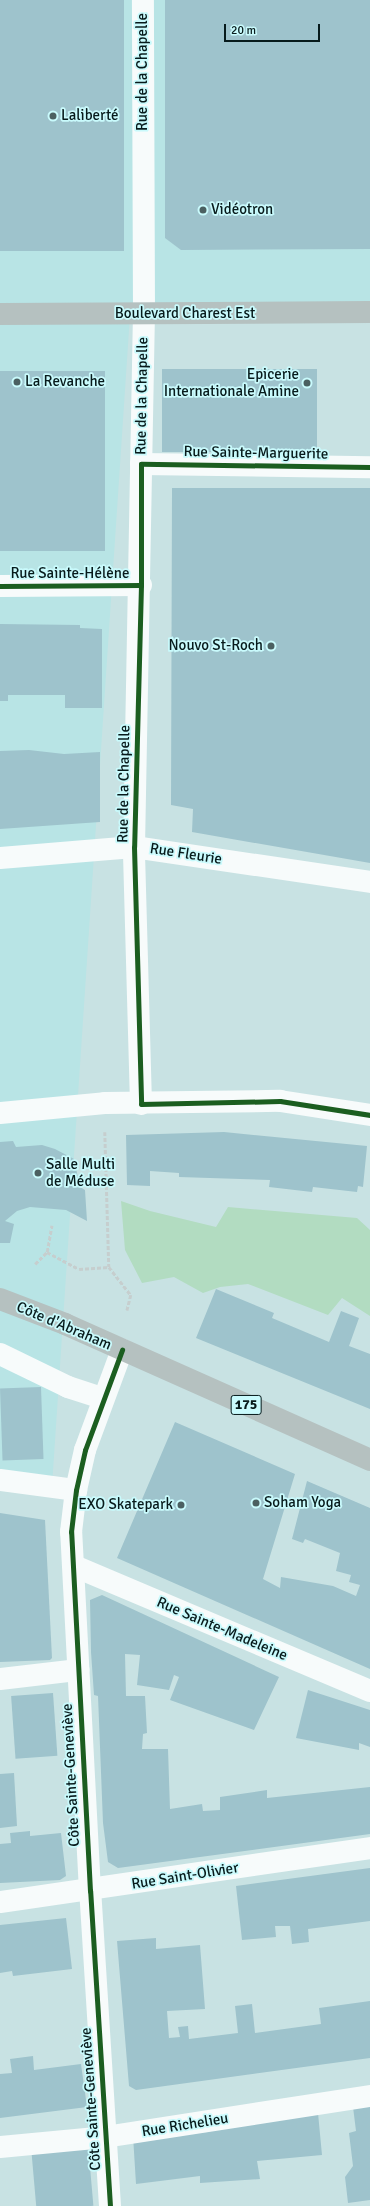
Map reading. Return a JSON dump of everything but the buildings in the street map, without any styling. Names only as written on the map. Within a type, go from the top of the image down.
[{"type":"main road","name":"Boulevard Charest Est","points":[[0,314],[370,312]]},
{"type":"main road","name":"Côte d'Abraham","points":[[0,1299],[122,1350],[370,1460]]},
{"type":"street","name":"Rue de la Chapelle","points":[[141,1104],[134,847],[141,585],[141,464],[144,314],[143,0]]},
{"type":"street","name":"Rue Sainte-Marguerite","points":[[141,464],[370,467]]},
{"type":"street","name":"Rue Sainte-Hélène","points":[[0,586],[141,585]]},
{"type":"street","name":"Rue Fleurie","points":[[0,858],[134,847],[370,882]]},
{"type":"street","points":[[0,1113],[105,1103],[141,1104],[280,1101],[370,1115]]},
{"type":"street","name":"Côte Sainte-Geneviève","points":[[110,2206],[90,1890],[72,1532],[76,1490],[84,1450],[102,1398],[122,1350]]},
{"type":"street","points":[[0,1354],[68,1387],[102,1398]]},
{"type":"street","points":[[0,1480],[76,1490]]},
{"type":"street","name":"Rue Sainte-Madeleine","points":[[74,1566],[370,1692]]},
{"type":"street","points":[[0,1679],[78,1670]]},
{"type":"street","name":"Rue Saint-Olivier","points":[[0,1902],[370,1848]]},
{"type":"street","name":"Rue Richelieu","points":[[0,2147],[106,2137],[370,2096]]},
{"type":"path","points":[[105,1103],[109,1267],[131,1296],[127,1311]]},
{"type":"path","points":[[35,1264],[47,1252],[52,1225]]},
{"type":"path","points":[[47,1252],[79,1268],[109,1267]]},
{"type":"shaded area","points":[[0,0],[370,0],[370,312],[130,315],[52,1486],[0,1489]]},
{"type":"green space","points":[[121,1201],[150,1211],[216,1227],[228,1207],[357,1218],[370,1230],[370,1316],[342,1298],[328,1315],[248,1284],[220,1287],[203,1293],[174,1277],[142,1283],[125,1250]]},
{"type":"cycle path","points":[[370,467],[141,464],[141,585],[134,847],[141,1104],[280,1101],[370,1115]]},
{"type":"cycle path","points":[[0,586],[141,585]]},
{"type":"cycle path","points":[[110,2206],[90,1891],[71,1532],[76,1490],[85,1450],[122,1350]]},
{"type":"place","name":"Laliberté","points":[[53,116]]},
{"type":"place","name":"Vidéotron","points":[[203,210]]},
{"type":"place","name":"La Revanche","points":[[17,382]]},
{"type":"place","name":"Epicerie Internationale Amine","points":[[307,383]]},
{"type":"place","name":"Nouvo St-Roch","points":[[271,646]]},
{"type":"place","name":"Salle Multi de Méduse","points":[[38,1173]]},
{"type":"place","name":"Soham Yoga","points":[[256,1503]]},
{"type":"place","name":"EXO Skatepark","points":[[181,1505]]}]
